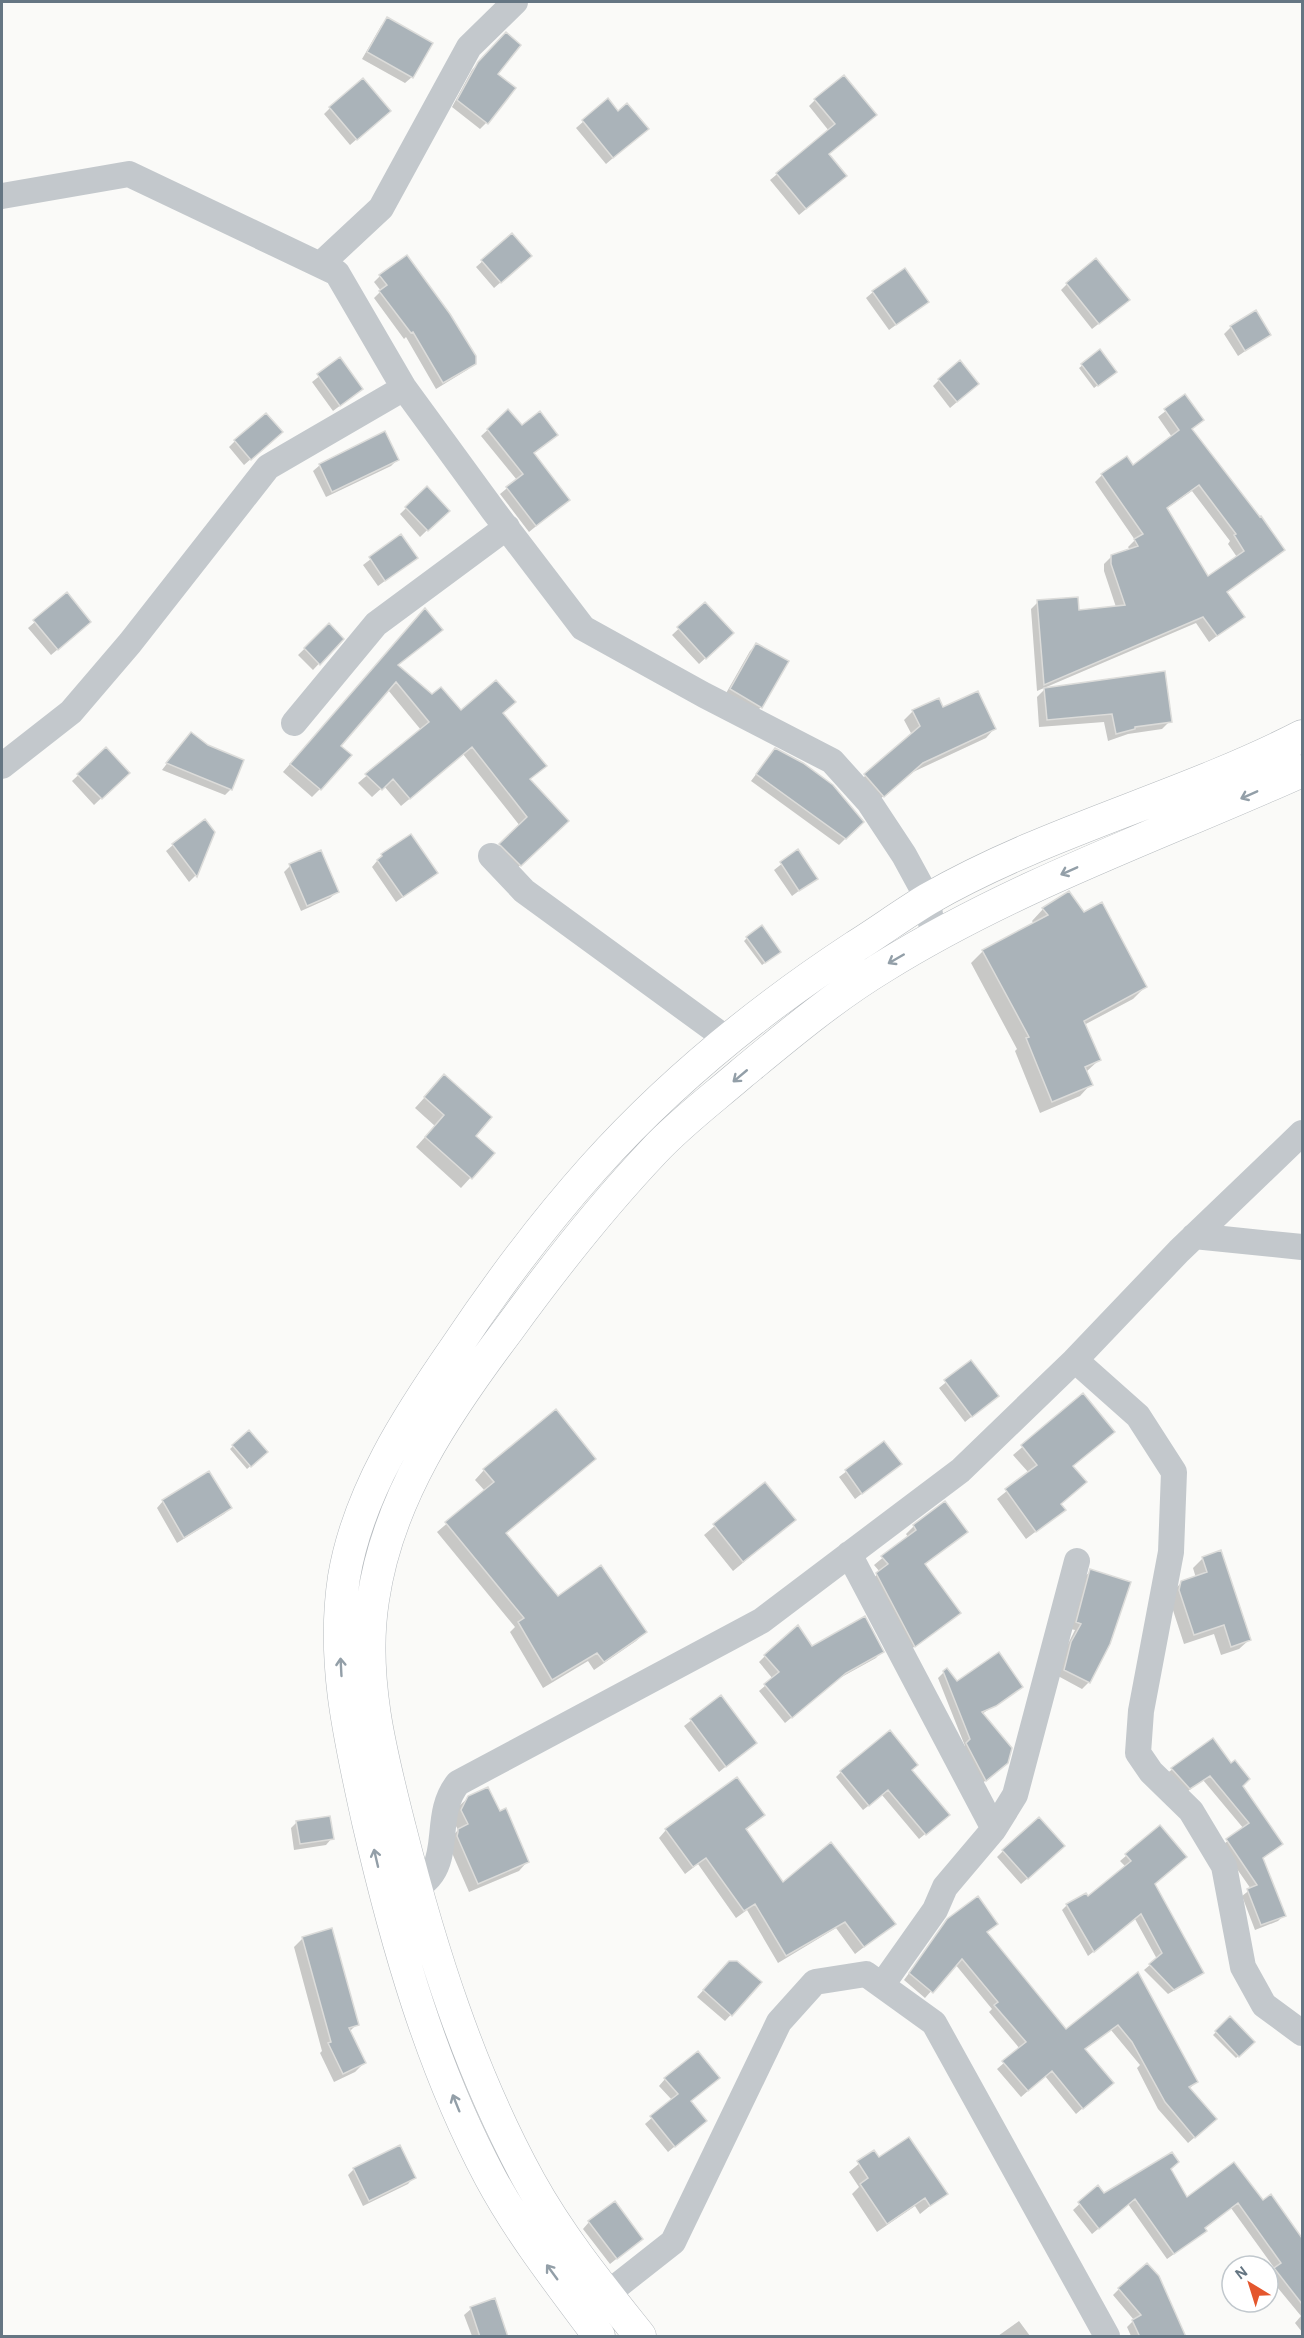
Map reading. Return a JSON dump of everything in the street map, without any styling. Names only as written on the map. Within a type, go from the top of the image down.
[{"type":"main road","points":[[599,2337],[547,2266],[491,2179],[464,2123],[421,2015],[386,1899],[349,1743],[342,1690],[339,1624],[345,1573],[363,1510],[390,1448],[432,1380],[529,1244],[596,1165],[659,1101],[727,1039],[806,979],[928,899],[1041,845],[1203,780],[1302,736]]},
{"type":"main road","points":[[640,2337],[582,2262],[532,2186],[494,2111],[451,2005],[417,1890],[376,1726],[369,1666],[372,1602],[385,1546],[402,1497],[440,1427],[480,1367],[524,1307],[615,1194],[659,1146],[801,1024],[845,992],[956,924],[1041,883],[1302,771]]},
{"type":"street","points":[[515,2],[469,47],[381,208],[322,263],[337,273],[404,388],[583,628],[704,695],[832,761],[868,802],[904,855],[928,899],[933,938]]},
{"type":"street","points":[[2,196],[129,174],[337,273]]},
{"type":"street","points":[[2,766],[71,712],[130,643],[268,467],[404,388]]},
{"type":"street","points":[[294,723],[376,624],[507,528]]},
{"type":"street","points":[[490,856],[524,891],[727,1039]]},
{"type":"street","points":[[386,1899],[417,1890],[430,1878],[440,1853],[445,1805],[449,1793],[458,1783],[760,1621],[961,1470],[1076,1360],[1194,1236],[1302,1133]]},
{"type":"street","points":[[1194,1236],[1302,1247]]},
{"type":"street","points":[[1076,1360],[1138,1416],[1174,1472],[1171,1552],[1141,1711],[1138,1753],[1151,1772],[1191,1811],[1224,1866],[1243,1967],[1264,2005],[1302,2033]]},
{"type":"street","points":[[849,1554],[994,1829]]},
{"type":"street","points":[[882,1985],[935,1910],[945,1887],[994,1829],[1015,1795],[1077,1561]]},
{"type":"street","points":[[580,2311],[607,2294],[673,2242],[779,2022],[815,1982],[866,1974],[934,2023],[1107,2337]]},
{"type":"building","points":[[387,17],[433,43],[413,78],[367,52]]},
{"type":"building","points":[[506,32],[521,45],[498,74],[516,88],[488,124],[457,100],[478,62]]},
{"type":"building","points":[[844,75],[877,115],[829,154],[847,176],[806,209],[776,173],[835,124],[814,99]]},
{"type":"building","points":[[363,78],[391,111],[357,140],[329,107]]},
{"type":"building","points":[[608,98],[618,111],[627,103],[649,129],[613,158],[582,120]]},
{"type":"building","points":[[512,233],[532,256],[501,283],[481,260]]},
{"type":"building","points":[[407,255],[450,314],[476,356],[476,364],[443,383],[413,332],[411,333],[379,291],[387,285],[379,275]]},
{"type":"building","points":[[1096,258],[1130,300],[1099,324],[1066,283]]},
{"type":"building","points":[[905,268],[929,302],[896,325],[872,291]]},
{"type":"building","points":[[1256,310],[1271,335],[1245,351],[1230,326]]},
{"type":"building","points":[[1100,349],[1117,372],[1098,386],[1081,364]]},
{"type":"building","points":[[340,357],[363,389],[340,406],[317,374]]},
{"type":"building","points":[[960,360],[979,384],[957,402],[938,379]]},
{"type":"building","points":[[1185,394],[1204,420],[1192,429],[1285,550],[1227,592],[1245,617],[1217,636],[1203,617],[1044,685],[1037,600],[1078,597],[1079,610],[1125,605],[1111,564],[1111,555],[1138,546],[1134,539],[1143,534],[1101,474],[1127,456],[1133,465],[1179,430],[1164,409]],"holes":[[[1199,485],[1236,534],[1234,535],[1244,551],[1208,576],[1167,508]]]},
{"type":"building","points":[[508,409],[522,425],[540,411],[558,435],[534,453],[570,500],[536,526],[506,487],[523,474],[487,429]]},
{"type":"building","points":[[266,413],[283,432],[251,460],[234,440]]},
{"type":"building","points":[[385,431],[399,460],[332,492],[319,464]]},
{"type":"building","points":[[427,486],[450,511],[428,531],[405,507]]},
{"type":"building","points":[[401,534],[418,558],[385,581],[369,557]]},
{"type":"building","points":[[67,592],[91,622],[58,650],[33,620]]},
{"type":"building","points":[[705,602],[734,633],[706,659],[677,627]]},
{"type":"building","points":[[425,608],[443,630],[398,665],[432,694],[441,687],[461,710],[496,680],[516,702],[503,713],[547,766],[530,779],[569,821],[521,866],[499,844],[527,817],[472,747],[410,799],[393,779],[382,790],[365,774],[429,722],[396,682],[341,746],[352,755],[321,790],[290,764]]},
{"type":"building","points":[[329,623],[344,639],[320,665],[304,648]]},
{"type":"building","points":[[756,643],[789,661],[762,708],[730,689]]},
{"type":"building","points":[[1165,671],[1172,722],[1135,727],[1135,729],[1116,734],[1112,714],[1047,720],[1044,688]]},
{"type":"building","points":[[978,691],[996,729],[923,763],[884,797],[864,774],[920,726],[912,710],[939,698],[943,707]]},
{"type":"building","points":[[191,732],[208,745],[244,760],[232,790],[166,763]]},
{"type":"building","points":[[106,747],[130,773],[102,799],[77,774]]},
{"type":"building","points":[[775,748],[803,763],[833,785],[864,822],[846,839],[756,774]]},
{"type":"building","points":[[205,819],[215,832],[197,877],[172,844]]},
{"type":"building","points":[[411,834],[438,873],[403,897],[377,860],[382,856],[381,854]]},
{"type":"building","points":[[798,849],[818,879],[799,891],[780,862]]},
{"type":"building","points":[[321,850],[339,892],[307,906],[289,864]]},
{"type":"building","points":[[1069,891],[1084,912],[1102,902],[1147,987],[1084,1021],[1101,1060],[1085,1067],[1093,1085],[1052,1102],[1026,1038],[1029,1037],[982,950],[1048,915],[1042,908]]},
{"type":"building","points":[[762,925],[781,952],[765,963],[746,937]]},
{"type":"building","points":[[444,1074],[492,1117],[476,1136],[495,1153],[472,1179],[425,1137],[444,1115],[424,1097]]},
{"type":"building","points":[[971,1360],[999,1396],[972,1417],[944,1380]]},
{"type":"building","points":[[1083,1393],[1115,1432],[1073,1466],[1087,1482],[1061,1504],[1066,1510],[1036,1532],[1005,1489],[1037,1465],[1021,1445]]},
{"type":"building","points":[[556,1409],[596,1459],[506,1533],[558,1596],[601,1565],[647,1632],[604,1662],[597,1653],[552,1680],[518,1622],[524,1618],[445,1522],[494,1482],[483,1469]]},
{"type":"building","points":[[249,1430],[268,1452],[251,1467],[232,1445]]},
{"type":"building","points":[[884,1441],[902,1464],[862,1494],[845,1470]]},
{"type":"building","points":[[209,1471],[232,1508],[184,1538],[162,1500]]},
{"type":"building","points":[[765,1482],[796,1520],[743,1562],[713,1524]]},
{"type":"building","points":[[945,1501],[968,1532],[925,1564],[961,1613],[915,1647],[876,1573],[888,1564],[881,1556],[916,1530],[913,1525]]},
{"type":"building","points":[[1221,1550],[1251,1640],[1231,1647],[1224,1625],[1194,1635],[1179,1590],[1181,1581],[1207,1572],[1202,1557]]},
{"type":"building","points":[[1090,1569],[1131,1582],[1110,1644],[1090,1683],[1064,1670],[1071,1642],[1081,1624],[1076,1622]]},
{"type":"building","points":[[865,1616],[884,1652],[846,1673],[792,1718],[764,1684],[779,1672],[764,1655],[798,1625],[812,1646]]},
{"type":"building","points":[[999,1652],[1023,1687],[996,1706],[982,1712],[1012,1748],[1008,1763],[986,1781],[966,1743],[970,1739],[943,1671],[947,1668],[957,1681]]},
{"type":"building","points":[[721,1695],[757,1743],[726,1767],[690,1719]]},
{"type":"building","points":[[890,1730],[918,1765],[912,1770],[950,1815],[926,1835],[888,1790],[869,1806],[840,1771]]},
{"type":"building","points":[[1213,1738],[1231,1763],[1235,1760],[1250,1779],[1243,1786],[1283,1844],[1263,1858],[1286,1916],[1261,1925],[1247,1889],[1257,1885],[1226,1839],[1249,1823],[1210,1776],[1190,1789],[1171,1768]]},
{"type":"building","points":[[737,1777],[765,1815],[746,1829],[783,1882],[831,1842],[896,1924],[864,1947],[845,1922],[786,1956],[755,1904],[744,1911],[706,1858],[693,1867],[665,1829]]},
{"type":"building","points":[[488,1787],[500,1811],[506,1808],[529,1862],[478,1884],[457,1836],[458,1829],[468,1824],[461,1810],[468,1796]]},
{"type":"building","points":[[330,1816],[334,1839],[300,1844],[296,1821]]},
{"type":"building","points":[[1039,1817],[1065,1846],[1028,1879],[1002,1850]]},
{"type":"building","points":[[1160,1825],[1187,1857],[1155,1884],[1204,1973],[1174,1990],[1149,1964],[1162,1953],[1141,1914],[1094,1952],[1066,1904],[1086,1893],[1088,1896],[1131,1861],[1125,1854]]},
{"type":"building","points":[[978,1896],[998,1924],[987,1932],[1066,2029],[1138,1972],[1198,2082],[1189,2087],[1217,2119],[1195,2138],[1165,2102],[1132,2042],[1118,2025],[1085,2049],[1114,2083],[1083,2109],[1052,2071],[1028,2091],[1002,2061],[1026,2042],[994,2005],[998,2002],[962,1959],[933,1993],[909,1973],[947,1919]]},
{"type":"building","points":[[332,1928],[359,2025],[349,2028],[366,2063],[343,2074],[328,2043],[331,2042],[302,1937]]},
{"type":"building","points":[[729,1961],[737,1961],[762,1982],[732,2016],[703,1990]]},
{"type":"building","points":[[1230,2016],[1255,2042],[1239,2057],[1215,2031]]},
{"type":"building","points":[[698,2051],[720,2078],[691,2101],[707,2121],[675,2147],[650,2116],[678,2094],[664,2078]]},
{"type":"building","points":[[909,2137],[948,2194],[930,2206],[925,2198],[887,2224],[860,2184],[868,2178],[857,2161],[874,2150],[879,2157]]},
{"type":"building","points":[[400,2145],[416,2178],[369,2201],[353,2168]]},
{"type":"building","points":[[1172,2152],[1179,2162],[1171,2169],[1187,2197],[1234,2162],[1263,2200],[1271,2194],[1302,2238],[1302,2304],[1280,2276],[1280,2254],[1275,2254],[1238,2203],[1205,2228],[1207,2231],[1174,2254],[1135,2199],[1099,2229],[1078,2202],[1098,2185],[1104,2193]]},
{"type":"building","points":[[615,2201],[643,2239],[617,2259],[588,2221]]},
{"type":"building","points":[[1147,2263],[1159,2276],[1186,2337],[1140,2337],[1132,2320],[1141,2315],[1118,2288]]},
{"type":"building","points":[[495,2298],[508,2337],[480,2337],[470,2307]]}]
